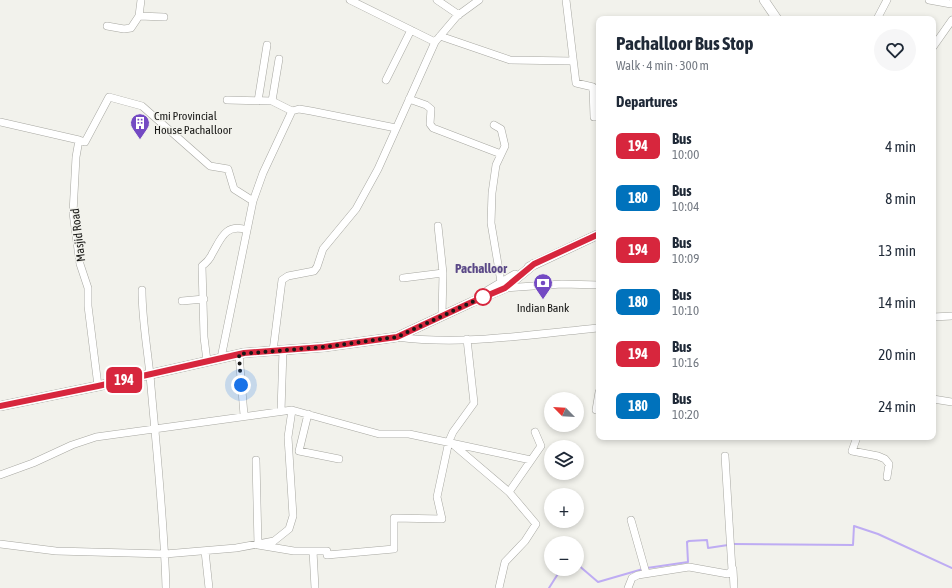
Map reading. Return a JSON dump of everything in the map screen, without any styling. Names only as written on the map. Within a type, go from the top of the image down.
[{"type":"main road","points":[[764,0],[775,16]]},
{"type":"main road","points":[[0,406],[98,386],[239,354],[324,347],[397,337],[472,302],[503,285],[534,264],[596,235]]},
{"type":"street","points":[[107,26],[129,29],[136,22],[139,16],[141,0]]},
{"type":"street","points":[[350,0],[411,30],[510,60],[573,61]]},
{"type":"street","points":[[437,0],[460,15]]},
{"type":"street","points":[[273,351],[282,280],[288,276],[314,271],[317,268],[323,249],[356,209],[378,169],[438,39],[450,22],[479,0]]},
{"type":"street","points":[[566,0],[576,83],[593,87],[594,116]]},
{"type":"street","points":[[879,16],[887,0]]},
{"type":"street","points":[[930,0],[952,3]]},
{"type":"street","points":[[139,16],[164,17]]},
{"type":"street","points":[[936,43],[952,20]]},
{"type":"street","points":[[386,80],[411,30]]},
{"type":"street","points":[[258,101],[267,45]]},
{"type":"street","points":[[272,102],[279,59]]},
{"type":"street","points":[[0,122],[86,142],[109,97],[142,106],[210,166],[228,169],[234,189],[253,201]]},
{"type":"street","points":[[409,99],[426,105],[431,109],[430,124],[433,128],[500,154]]},
{"type":"street","points":[[227,100],[272,102],[292,111],[299,109],[396,128]]},
{"type":"street","points":[[221,358],[253,201],[263,173],[292,111]]},
{"type":"street","points":[[494,125],[501,129],[504,146],[496,165],[491,223],[503,285],[596,285]]},
{"type":"street","name":"Masjid Road","points":[[79,140],[76,157],[73,213],[80,264],[88,288],[88,306],[98,386]]},
{"type":"street","points":[[438,226],[442,273],[442,315]]},
{"type":"street","points":[[207,361],[204,337],[202,266],[212,256],[219,238],[228,232],[240,228],[247,230]]},
{"type":"street","points":[[402,278],[442,273]]},
{"type":"street","points":[[142,290],[142,312],[150,374],[165,554],[166,588]]},
{"type":"street","points":[[182,301],[204,299]]},
{"type":"street","points":[[936,316],[952,316]]},
{"type":"street","points":[[397,337],[421,340],[519,337],[596,328]]},
{"type":"street","points":[[258,545],[294,550],[327,551],[327,555],[394,549],[394,518],[442,519],[437,497],[449,442],[453,432],[474,403],[467,339]]},
{"type":"street","points":[[281,411],[283,350]]},
{"type":"street","points":[[239,354],[244,415]]},
{"type":"street","points":[[936,399],[952,402]]},
{"type":"street","points":[[0,476],[38,461],[72,445],[96,437],[244,415],[292,410],[379,434],[409,434],[531,460]]},
{"type":"street","points":[[0,544],[56,551],[165,554],[205,551],[269,543],[281,537],[289,529],[291,523],[293,503],[288,437],[292,410]]},
{"type":"street","points":[[308,414],[300,451],[339,459]]},
{"type":"street","points":[[509,492],[541,446],[535,432]]},
{"type":"street","points":[[856,440],[852,451],[885,459],[889,464],[888,477]]},
{"type":"street","points":[[449,442],[509,492],[536,524],[525,541],[505,562],[501,587]]},
{"type":"street","points":[[724,456],[734,588]]},
{"type":"street","points":[[256,460],[258,545]]},
{"type":"street","points":[[632,520],[646,573]]},
{"type":"street","points":[[205,551],[209,588]]},
{"type":"street","points":[[313,551],[315,588]]},
{"type":"street","points":[[628,588],[633,576],[646,573],[689,567],[728,574],[733,569]]},
{"type":"waterway","points":[[733,544],[853,545],[854,526],[878,534],[952,568]]},
{"type":"waterway","points":[[647,568],[688,562],[687,542],[689,541],[707,540],[708,548],[728,545]]},
{"type":"waterway","points":[[584,570],[598,582],[643,569]]},
{"type":"waterway","points":[[549,588],[557,576]]},
{"type":"bus line","name":"194","points":[[0,406],[98,386],[244,353],[324,347],[397,337],[408,333],[442,315],[505,288],[534,264],[596,235]]},
{"type":"place","name":"Cmi Provincial House Pachalloor","points":[[140,140]]},
{"type":"place","name":"Indian Bank","points":[[543,300]]},
{"type":"district","name":"Pachalloor","points":[[481,268]]},
{"type":"route","points":[[241,385],[239,354],[324,347],[397,337],[483,297]]}]
